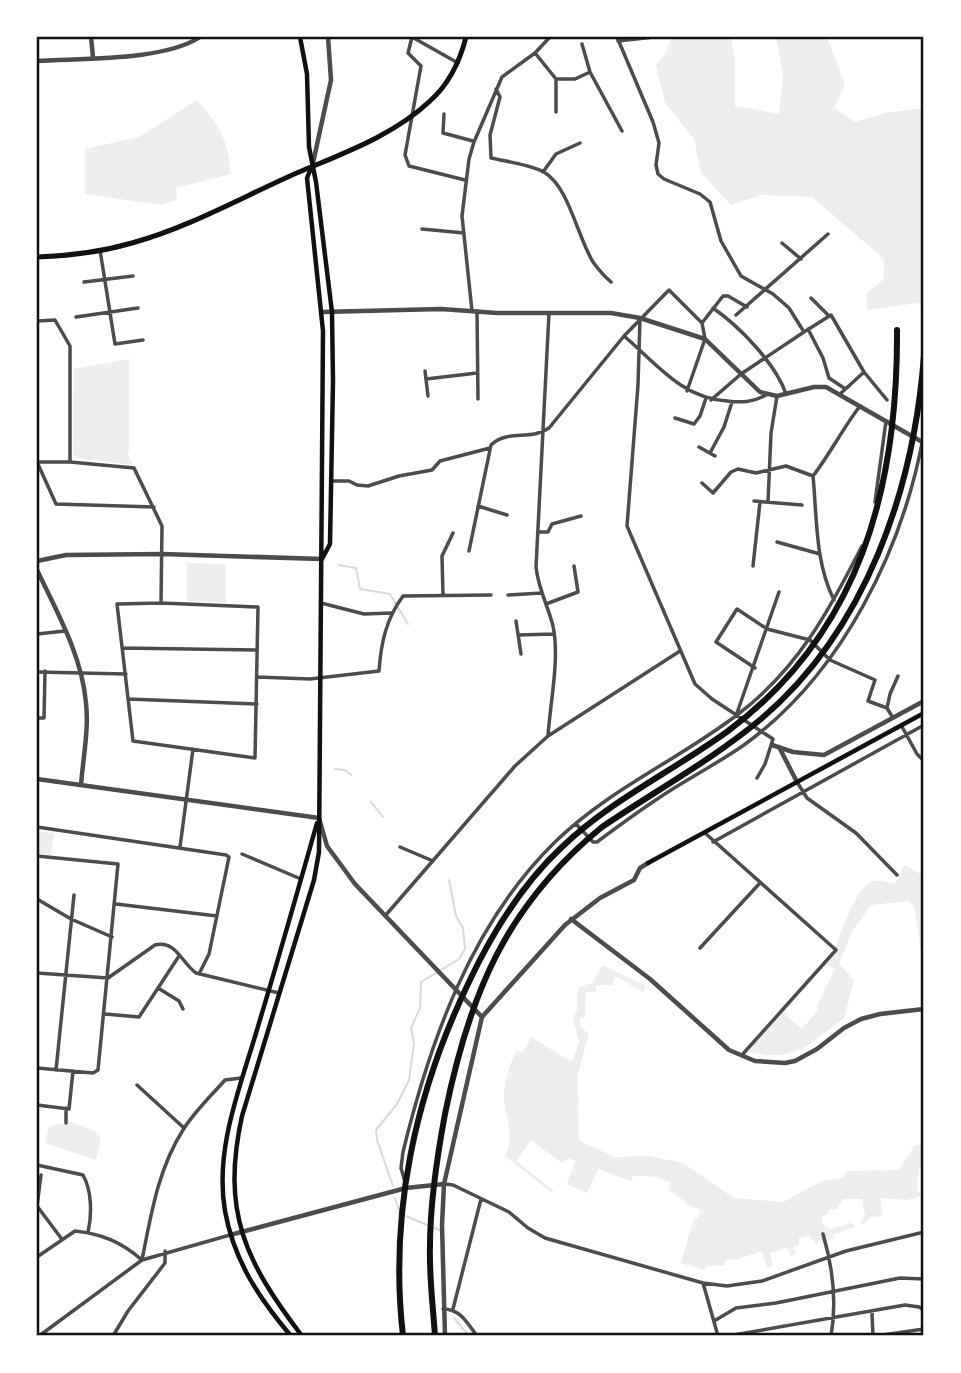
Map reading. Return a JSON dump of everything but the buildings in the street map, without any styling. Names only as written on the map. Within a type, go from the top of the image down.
[{"type":"highway","points":[[403,1336],[398,1271],[406,1175],[415,1130],[438,1050],[471,977],[517,898],[562,846],[607,809],[741,720],[773,692],[803,660],[835,614],[864,551],[878,509],[897,376],[897,331]]},
{"type":"highway","points":[[435,1336],[429,1244],[439,1145],[458,1055],[492,960],[524,908],[553,872],[583,842],[620,814],[749,729],[808,671],[841,627],[870,570],[899,495],[916,423],[924,355]]},
{"type":"main road","points":[[300,37],[307,74],[307,118],[312,167],[332,312],[330,544],[322,559]]},
{"type":"main road","points":[[37,257],[100,250],[161,233],[372,139],[411,117],[440,92],[458,63],[466,37]]},
{"type":"main road","points":[[302,1336],[260,1277],[241,1232],[234,1194],[236,1142],[314,880],[319,852],[323,394],[322,312],[307,178],[312,167]]},
{"type":"main road","points":[[648,863],[924,713]]},
{"type":"main road","points":[[291,1336],[262,1301],[240,1262],[224,1207],[223,1168],[241,1078],[303,879],[319,818]]},
{"type":"street","points":[[91,37],[93,57]]},
{"type":"street","points":[[37,61],[160,52],[181,47],[200,37]]},
{"type":"street","points":[[312,167],[331,80],[328,37]]},
{"type":"street","points":[[458,63],[423,39],[412,37],[408,53],[421,66],[405,155],[410,166],[465,180]]},
{"type":"street","points":[[478,399],[475,311],[462,216],[465,180],[474,142],[502,77],[535,53],[550,37]]},
{"type":"street","points":[[654,37],[617,39],[653,122],[659,143],[656,165],[658,174],[700,194],[710,202],[720,241],[741,276],[764,288],[789,308],[806,330],[822,358],[829,378],[844,388]]},
{"type":"street","points":[[582,44],[590,72],[622,131]]},
{"type":"street","points":[[535,53],[556,79],[556,112]]},
{"type":"street","points":[[556,79],[575,79],[590,72]]},
{"type":"street","points":[[496,89],[500,97],[490,135],[491,158],[543,172],[556,181],[592,260],[611,282]]},
{"type":"street","points":[[444,114],[443,133],[474,142]]},
{"type":"street","points":[[307,118],[313,126],[323,121]]},
{"type":"street","points":[[543,172],[556,154],[580,143]]},
{"type":"street","points":[[422,229],[464,233]]},
{"type":"street","points":[[736,315],[828,234]]},
{"type":"street","points":[[782,243],[801,259]]},
{"type":"street","points":[[100,250],[115,344],[143,340]]},
{"type":"street","points":[[84,282],[133,276]]},
{"type":"street","points":[[469,551],[490,449],[496,440],[503,436],[541,433],[549,428],[624,336],[669,290],[702,323],[705,339],[687,391]]},
{"type":"street","points":[[702,323],[723,296],[747,307]]},
{"type":"street","points":[[811,298],[829,316],[831,314],[864,372],[887,400]]},
{"type":"street","points":[[76,317],[138,307]]},
{"type":"street","points":[[713,308],[731,320],[781,379],[786,394]]},
{"type":"street","points":[[322,312],[595,312],[640,318],[705,339],[760,392],[777,396],[814,387],[826,387],[890,420],[923,443]]},
{"type":"street","points":[[548,736],[554,634],[537,580],[536,568],[549,313]]},
{"type":"street","points":[[675,418],[694,424],[708,399],[763,358],[829,316]]},
{"type":"street","points":[[640,318],[638,385],[627,526],[695,684],[773,739],[757,778]]},
{"type":"street","points":[[37,321],[55,320],[70,346],[70,461]]},
{"type":"street","points":[[624,336],[671,380],[687,391],[708,399],[732,402],[756,401],[768,394]]},
{"type":"street","points":[[425,371],[428,396]]},
{"type":"street","points":[[840,394],[864,372]]},
{"type":"street","points":[[426,379],[477,373]]},
{"type":"street","points":[[768,502],[771,433],[777,396]]},
{"type":"street","points":[[710,453],[724,427],[732,402]]},
{"type":"street","points":[[834,600],[825,583],[820,554],[813,477],[832,452],[860,405]]},
{"type":"street","points":[[406,1188],[401,1168],[415,1103],[440,1025],[494,919],[526,873],[555,842],[617,793],[737,715],[786,669],[810,640],[865,541],[872,522],[890,420]]},
{"type":"street","points":[[576,824],[593,842],[597,842],[743,745],[802,694],[830,660],[857,618],[878,576],[901,519],[924,433]]},
{"type":"street","points":[[699,447],[715,456]]},
{"type":"street","points":[[332,481],[368,486],[432,470],[440,461],[490,449]]},
{"type":"street","points":[[154,507],[56,504],[37,462],[70,461],[134,468],[154,507],[162,526],[161,603]]},
{"type":"street","points":[[702,483],[713,493],[731,472],[738,469],[756,473],[786,466],[813,477]]},
{"type":"street","points":[[754,501],[802,505]]},
{"type":"street","points":[[753,566],[760,502]]},
{"type":"street","points":[[478,506],[508,515]]},
{"type":"street","points":[[538,533],[548,533],[552,524],[581,516]]},
{"type":"street","points":[[443,596],[442,556],[453,533]]},
{"type":"street","points":[[777,541],[820,554]]},
{"type":"street","points":[[37,561],[66,555],[162,554],[322,559]]},
{"type":"street","points":[[546,604],[579,592],[574,566]]},
{"type":"street","points":[[37,570],[81,673],[87,716],[81,785]]},
{"type":"street","points":[[37,588],[44,585]]},
{"type":"street","points":[[737,715],[779,592]]},
{"type":"street","points":[[508,595],[542,593]]},
{"type":"street","points":[[257,677],[320,678],[379,671],[383,640],[391,613],[403,596],[491,595]]},
{"type":"street","points":[[161,603],[258,607],[255,758],[133,741],[117,604],[161,603]]},
{"type":"street","points":[[321,603],[364,614],[391,613]]},
{"type":"street","points":[[755,668],[716,642],[737,609],[767,629],[810,640],[830,660],[875,680],[869,701],[887,708],[893,718]]},
{"type":"street","points":[[516,621],[521,654]]},
{"type":"street","points":[[37,634],[65,631]]},
{"type":"street","points":[[518,635],[554,634]]},
{"type":"street","points":[[122,648],[257,650]]},
{"type":"street","points":[[385,916],[515,766],[548,736],[680,652]]},
{"type":"street","points":[[37,718],[44,718],[45,671]]},
{"type":"street","points":[[37,672],[126,674]]},
{"type":"street","points":[[887,708],[898,676]]},
{"type":"street","points":[[128,699],[257,704]]},
{"type":"street","points":[[772,745],[801,753],[824,755],[924,701]]},
{"type":"street","points":[[901,725],[917,754],[924,761]]},
{"type":"street","points":[[713,842],[924,725]]},
{"type":"street","points":[[779,747],[807,798],[856,833],[897,875]]},
{"type":"street","points":[[180,847],[193,749]]},
{"type":"street","points":[[37,779],[319,818],[326,843],[355,884],[482,1017]]},
{"type":"street","points":[[37,827],[180,847],[229,857],[209,954],[199,974]]},
{"type":"street","points":[[705,833],[836,950],[741,1057]]},
{"type":"street","points":[[400,847],[433,861]]},
{"type":"street","points":[[242,854],[303,879]]},
{"type":"street","points":[[37,856],[118,864],[98,1070],[93,1073],[37,1068]]},
{"type":"street","points":[[445,1336],[442,1225],[444,1184],[482,1017],[571,919],[600,898],[634,880],[640,868],[648,863]]},
{"type":"street","points":[[700,948],[760,883]]},
{"type":"street","points":[[56,1070],[74,895]]},
{"type":"street","points":[[37,898],[71,919],[112,937]]},
{"type":"street","points":[[116,904],[218,916]]},
{"type":"street","points":[[571,919],[650,979],[723,1045],[741,1057],[765,1063],[795,1061],[817,1049],[844,1028],[861,1020],[880,1014],[924,1009]]},
{"type":"street","points":[[37,972],[108,978],[155,945],[163,943],[172,946],[187,966],[199,974],[279,993]]},
{"type":"street","points":[[105,1014],[139,1017],[179,956]]},
{"type":"street","points":[[158,987],[178,1001],[183,1009]]},
{"type":"street","points":[[37,1105],[69,1109],[73,1071]]},
{"type":"street","points":[[142,1260],[160,1179],[184,1128],[225,1080],[241,1078]]},
{"type":"street","points":[[137,1085],[184,1128]]},
{"type":"street","points":[[66,1108],[66,1123]]},
{"type":"street","points":[[37,1165],[83,1175],[89,1185],[88,1232]]},
{"type":"street","points":[[41,1175],[37,1206],[62,1239]]},
{"type":"street","points":[[39,1336],[142,1260],[165,1251],[406,1188],[453,1185],[509,1212],[545,1238],[703,1283],[727,1286],[762,1281],[846,1251],[924,1232]]},
{"type":"street","points":[[453,1309],[481,1198]]},
{"type":"street","points":[[37,1257],[75,1231],[88,1232],[123,1244],[142,1260]]},
{"type":"street","points":[[823,1234],[830,1258],[834,1291],[831,1336]]},
{"type":"street","points":[[113,1336],[128,1311],[165,1263],[165,1251]]},
{"type":"street","points":[[714,1321],[736,1308],[900,1278],[924,1279]]},
{"type":"street","points":[[703,1283],[718,1336]]},
{"type":"street","points":[[728,1336],[905,1306],[924,1310]]},
{"type":"street","points":[[443,1310],[453,1309],[460,1313],[477,1336]]},
{"type":"street","points":[[872,1313],[875,1336],[924,1329]]},
{"type":"shaded area","points":[[672,37],[731,37],[735,63],[735,106],[779,114],[783,74],[776,37],[827,37],[845,85],[834,108],[855,122],[885,113],[924,108],[924,309],[918,303],[867,310],[867,293],[884,279],[884,259],[812,197],[761,195],[731,205],[701,173],[694,139],[665,103],[656,65],[666,52]]},
{"type":"shaded area","points":[[197,100],[211,116],[221,134],[228,153],[230,174],[176,188],[177,200],[161,205],[85,194],[85,149],[139,137]]},
{"type":"shaded area","points":[[129,359],[127,452],[133,465],[77,458],[73,454],[74,369]]},
{"type":"shaded area","points":[[187,563],[226,564],[226,603],[187,601]]},
{"type":"shaded area","points":[[37,831],[54,833],[51,855],[37,853]]},
{"type":"shaded area","points":[[904,865],[924,873],[924,971],[914,906],[909,901],[871,905],[852,932],[839,964],[854,980],[844,1018],[802,1049],[781,1055],[748,1052],[782,1012],[802,1029],[819,1009],[817,1006],[835,969],[825,964],[838,951],[835,948],[855,900],[873,881],[895,884]]},
{"type":"shaded area","points":[[602,965],[645,985],[645,988],[643,992],[615,976],[613,985],[596,985],[596,992],[586,992],[585,1017],[580,1018],[580,1024],[589,1034],[578,1074],[579,1141],[615,1157],[649,1156],[683,1163],[734,1198],[783,1202],[822,1181],[842,1178],[848,1171],[899,1170],[915,1145],[924,1145],[924,1168],[919,1168],[917,1190],[921,1193],[920,1196],[907,1200],[880,1198],[883,1216],[870,1217],[863,1225],[860,1222],[865,1215],[862,1199],[843,1199],[836,1209],[830,1209],[822,1216],[822,1224],[830,1229],[850,1223],[855,1227],[833,1235],[833,1239],[816,1244],[809,1236],[799,1238],[799,1245],[794,1247],[796,1254],[790,1256],[787,1248],[770,1253],[773,1266],[767,1268],[762,1251],[726,1260],[724,1265],[708,1266],[704,1270],[681,1263],[694,1217],[698,1218],[700,1210],[668,1190],[671,1182],[637,1176],[633,1176],[631,1181],[598,1169],[587,1193],[567,1184],[575,1161],[569,1158],[562,1163],[531,1140],[516,1161],[553,1190],[552,1193],[505,1156],[510,1132],[504,1102],[505,1083],[516,1050],[523,1053],[531,1037],[570,1061],[573,1060],[579,1041],[573,1019],[577,1010],[578,987],[593,983]]},
{"type":"shaded area","points":[[72,1122],[94,1131],[101,1139],[96,1160],[45,1143],[49,1126]]},
{"type":"waterway","points":[[339,565],[356,568],[360,589],[390,594],[408,624]]},
{"type":"waterway","points":[[335,769],[345,770],[351,775]]},
{"type":"waterway","points":[[371,802],[383,817]]},
{"type":"waterway","points":[[393,1186],[376,1130],[397,1104],[409,1080],[414,1043],[411,1028],[420,1008],[421,982],[459,959],[465,949],[463,928],[456,916],[449,880]]},
{"type":"waterway","points":[[395,1198],[399,1210]]},
{"type":"waterway","points":[[406,1216],[427,1225]]},
{"type":"waterway","points":[[432,1227],[439,1230]]},
{"type":"waterway","points":[[454,1318],[469,1336]]}]
